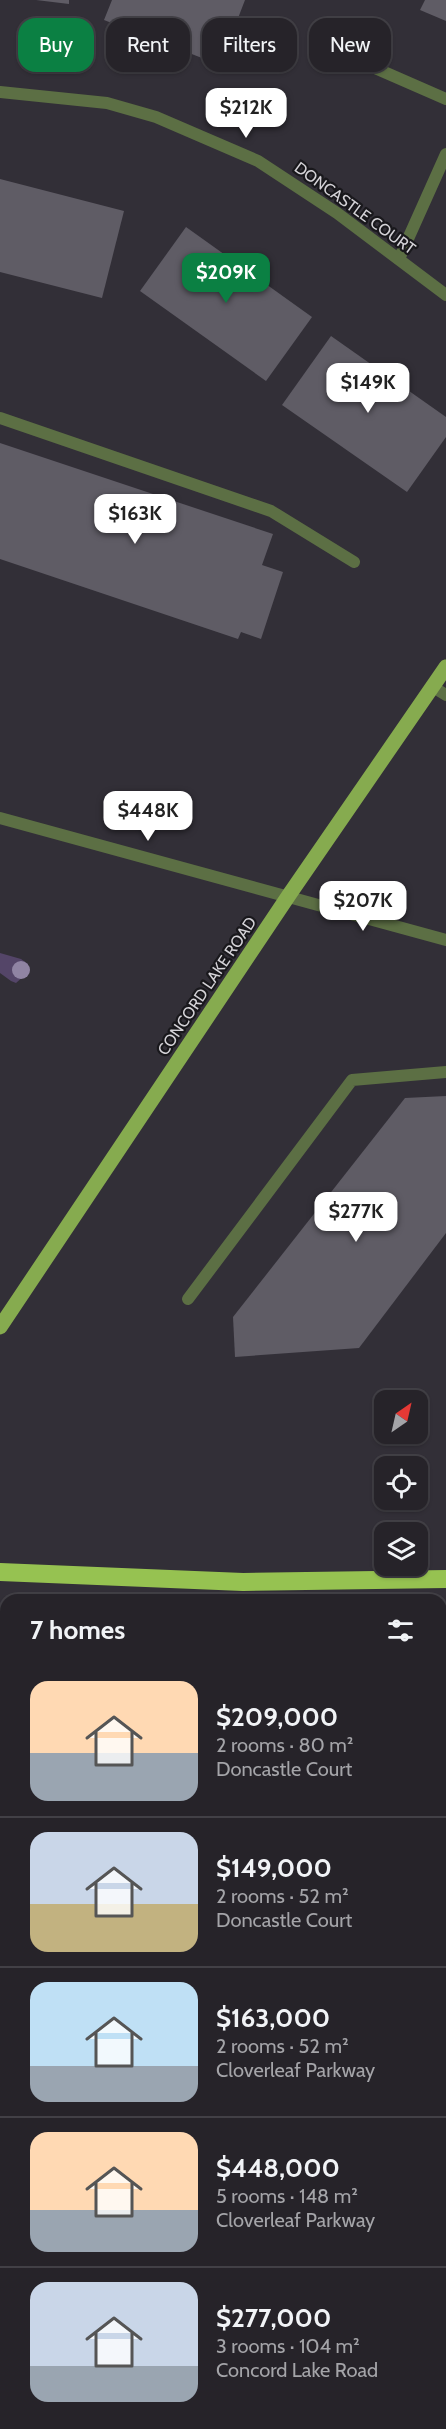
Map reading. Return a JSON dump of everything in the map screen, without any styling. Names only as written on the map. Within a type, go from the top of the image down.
[{"type":"highway","points":[[0,1572],[243,1582],[446,1579]]},
{"type":"main road","name":"CONCORD LAKE ROAD","points":[[0,1327],[289,895],[439,691],[446,667]]},
{"type":"street","points":[[384,72],[446,99]]},
{"type":"street","name":"DONCASTLE COURT","points":[[0,92],[107,103],[156,117],[258,161],[337,213],[446,295]]},
{"type":"street","points":[[399,259],[446,154]]},
{"type":"street","points":[[0,418],[271,511],[354,562]]},
{"type":"street","points":[[0,818],[289,895],[446,940]]},
{"type":"street","points":[[188,1299],[352,1080],[446,1072]]},
{"type":"shaded area","points":[[0,953],[21,959],[28,964],[24,976],[16,983],[0,973]]},
{"type":"building","points":[[36,0],[69,0],[69,4]]},
{"type":"building","points":[[112,0],[245,0],[238,18],[202,18],[202,58],[190,53],[190,18],[106,18],[106,21],[104,20]]},
{"type":"building","points":[[425,0],[446,0],[446,21],[420,10]]},
{"type":"building","points":[[0,179],[124,211],[102,298],[0,272]]},
{"type":"building","points":[[186,227],[312,317],[266,381],[140,291]]},
{"type":"building","points":[[331,336],[446,417],[446,437],[407,492],[282,405]]},
{"type":"building","points":[[0,443],[273,534],[262,565],[283,572],[261,639],[241,632],[238,639],[0,559]]},
{"type":"building","points":[[446,1096],[446,1233],[359,1348],[235,1357],[233,1317],[405,1098]]}]
